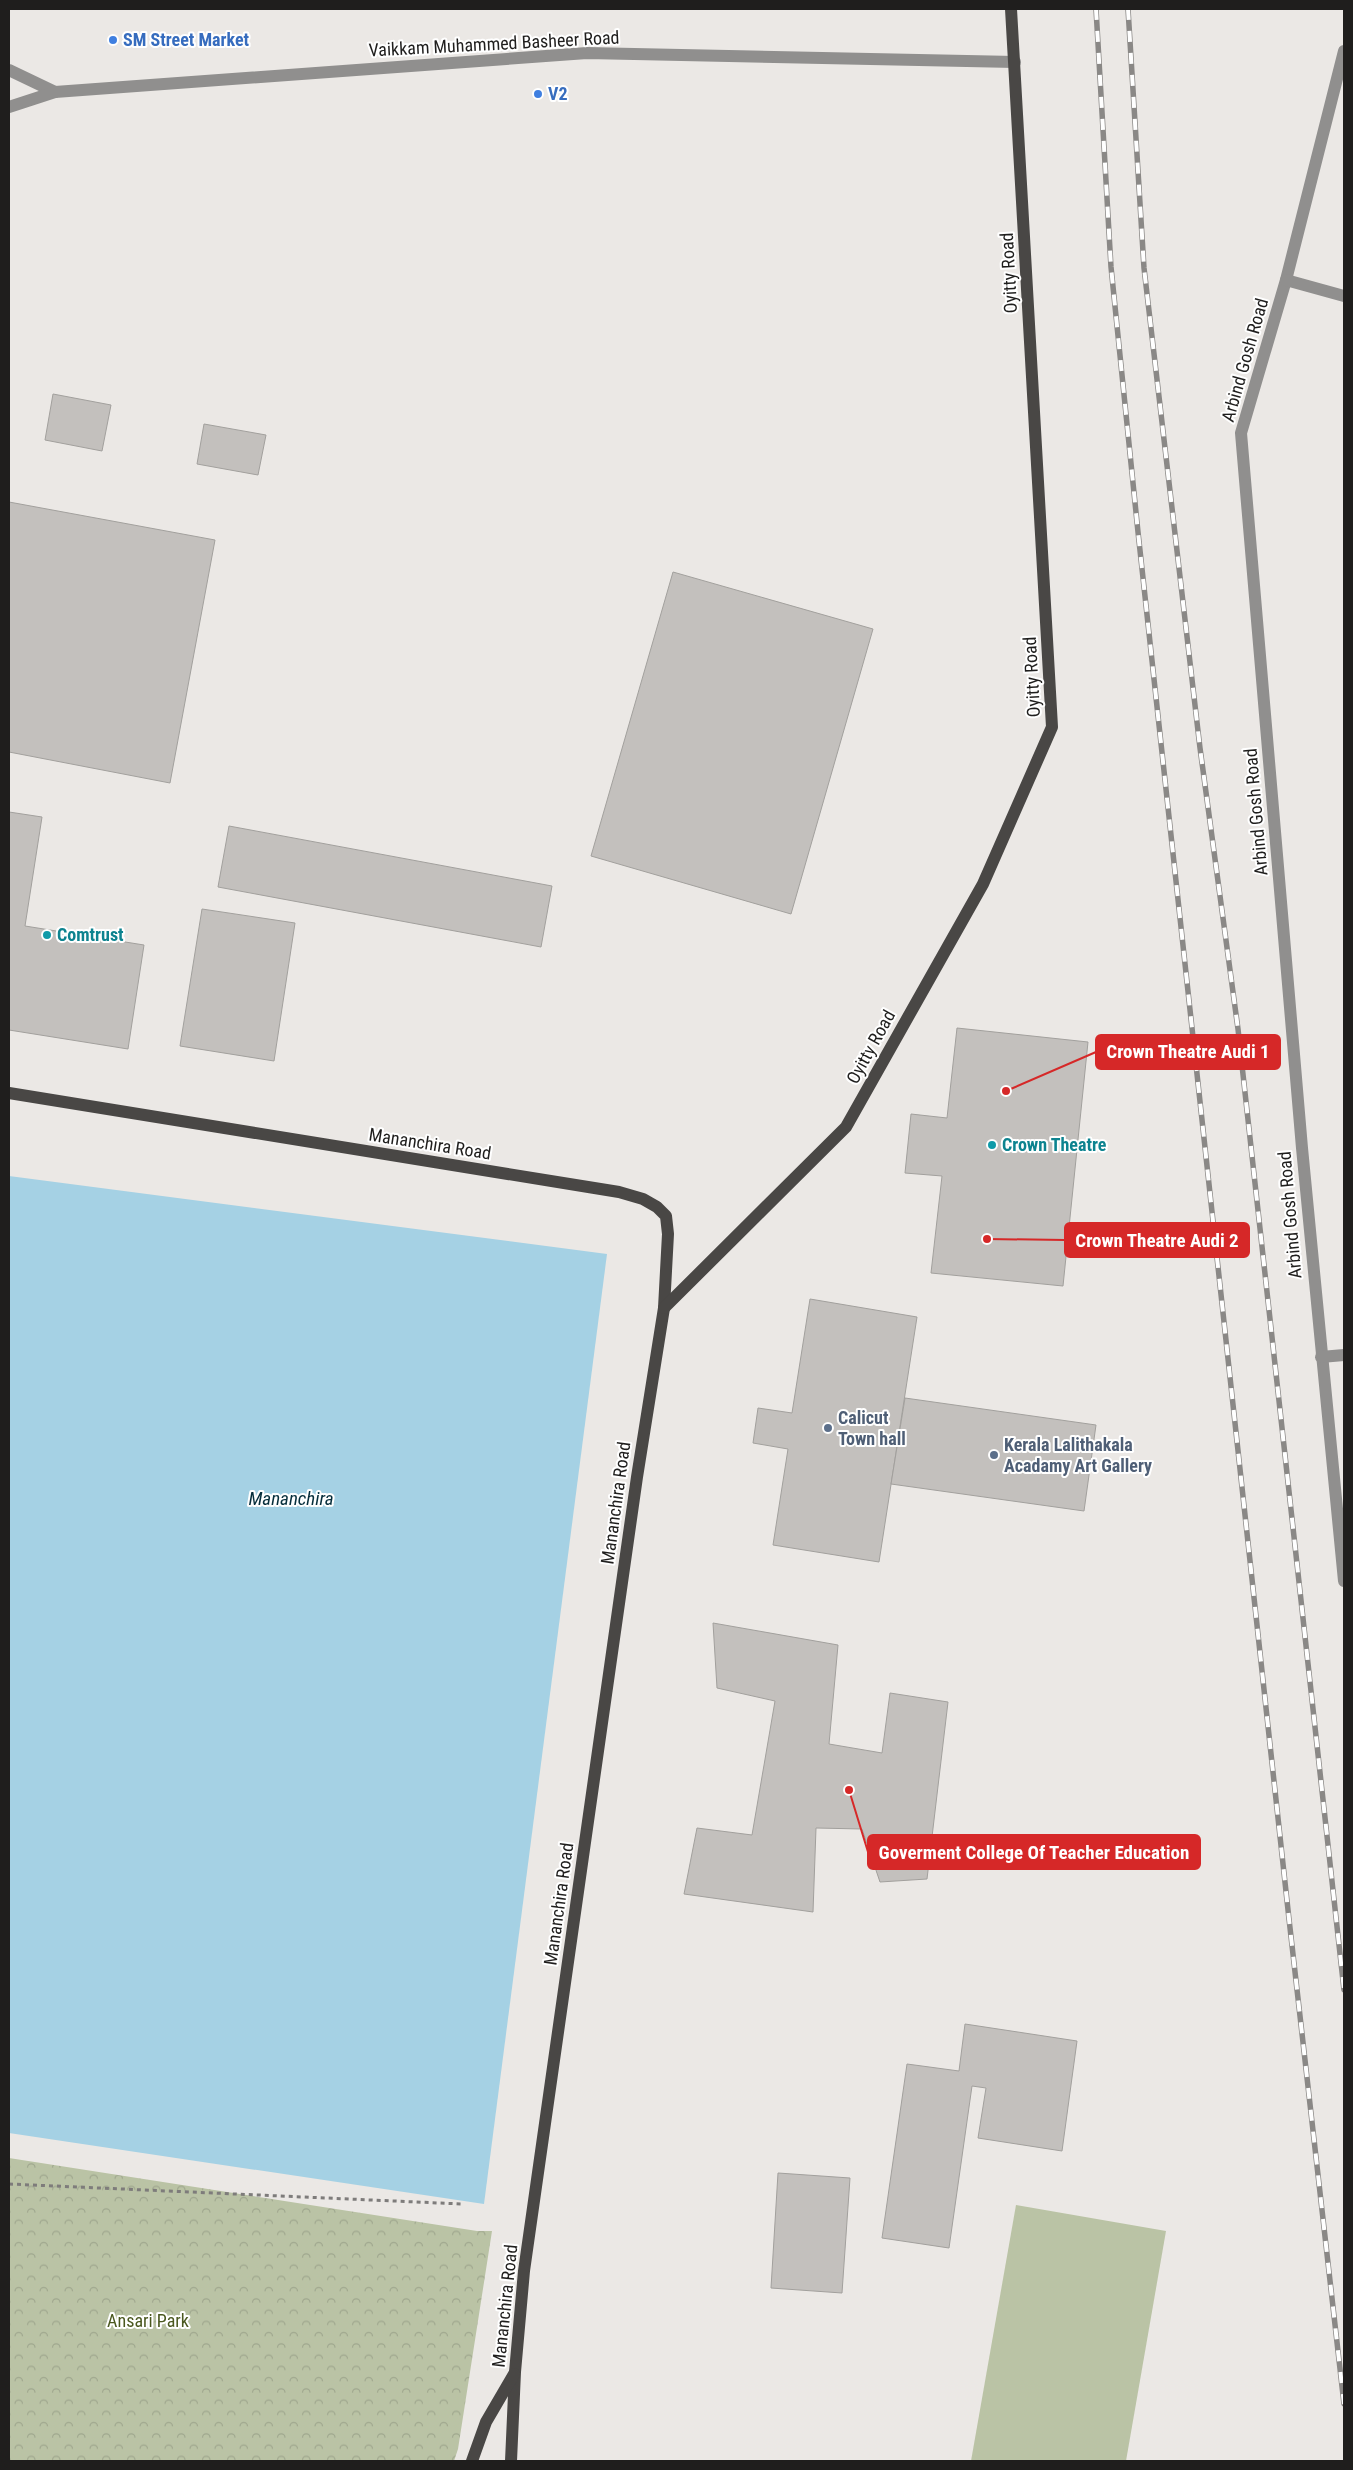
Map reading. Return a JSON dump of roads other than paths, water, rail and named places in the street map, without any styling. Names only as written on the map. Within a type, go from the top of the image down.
[{"type":"main road","name":"Oyitty Road","points":[[664,1308],[846,1127],[983,884],[1052,727],[1011,9]]},
{"type":"main road","name":"Mananchira Road","points":[[9,1093],[619,1192],[643,1199],[657,1207],[666,1216],[668,1234],[664,1308],[637,1477],[524,2271],[515,2372],[511,2461]]},
{"type":"main road","points":[[472,2461],[486,2422],[515,2372]]},
{"type":"street","name":"Arbind Gosh Road","points":[[1344,51],[1286,280],[1241,433],[1320,1357],[1344,1581]]},
{"type":"street","name":"Vaikkam Muhammed Basheer Road","points":[[9,107],[55,92],[587,53],[1015,62]]},
{"type":"street","points":[[9,70],[55,92]]},
{"type":"street","points":[[1286,280],[1344,296]]},
{"type":"street","points":[[1320,1357],[1344,1355]]},
{"type":"water","name":"Mananchira","points":[[9,1176],[607,1254],[484,2204],[9,2133]]},
{"type":"railway","points":[[1096,9],[1111,267],[1138,532],[1289,1919],[1344,2404]]},
{"type":"railway","points":[[1128,9],[1144,268],[1200,748],[1238,1029],[1344,1990]]},
{"type":"place","name":"SM Street Market","points":[[113,40]]},
{"type":"place","name":"V2","points":[[538,94]]},
{"type":"place","name":"Comtrust","points":[[47,935]]},
{"type":"place","name":"Crown Theatre Audi 1","points":[[1006,1091]]},
{"type":"place","name":"Crown Theatre","points":[[992,1145]]},
{"type":"place","name":"Crown Theatre Audi 2","points":[[987,1239]]},
{"type":"place","name":"Calicut Town hall","points":[[828,1428]]},
{"type":"place","name":"Kerala Lalithakala Acadamy Art Gallery","points":[[994,1455]]},
{"type":"place","name":"Goverment College Of Teacher Education","points":[[849,1790]]},
{"type":"park label","name":"Ansari Park","points":[[148,2321]]}]
